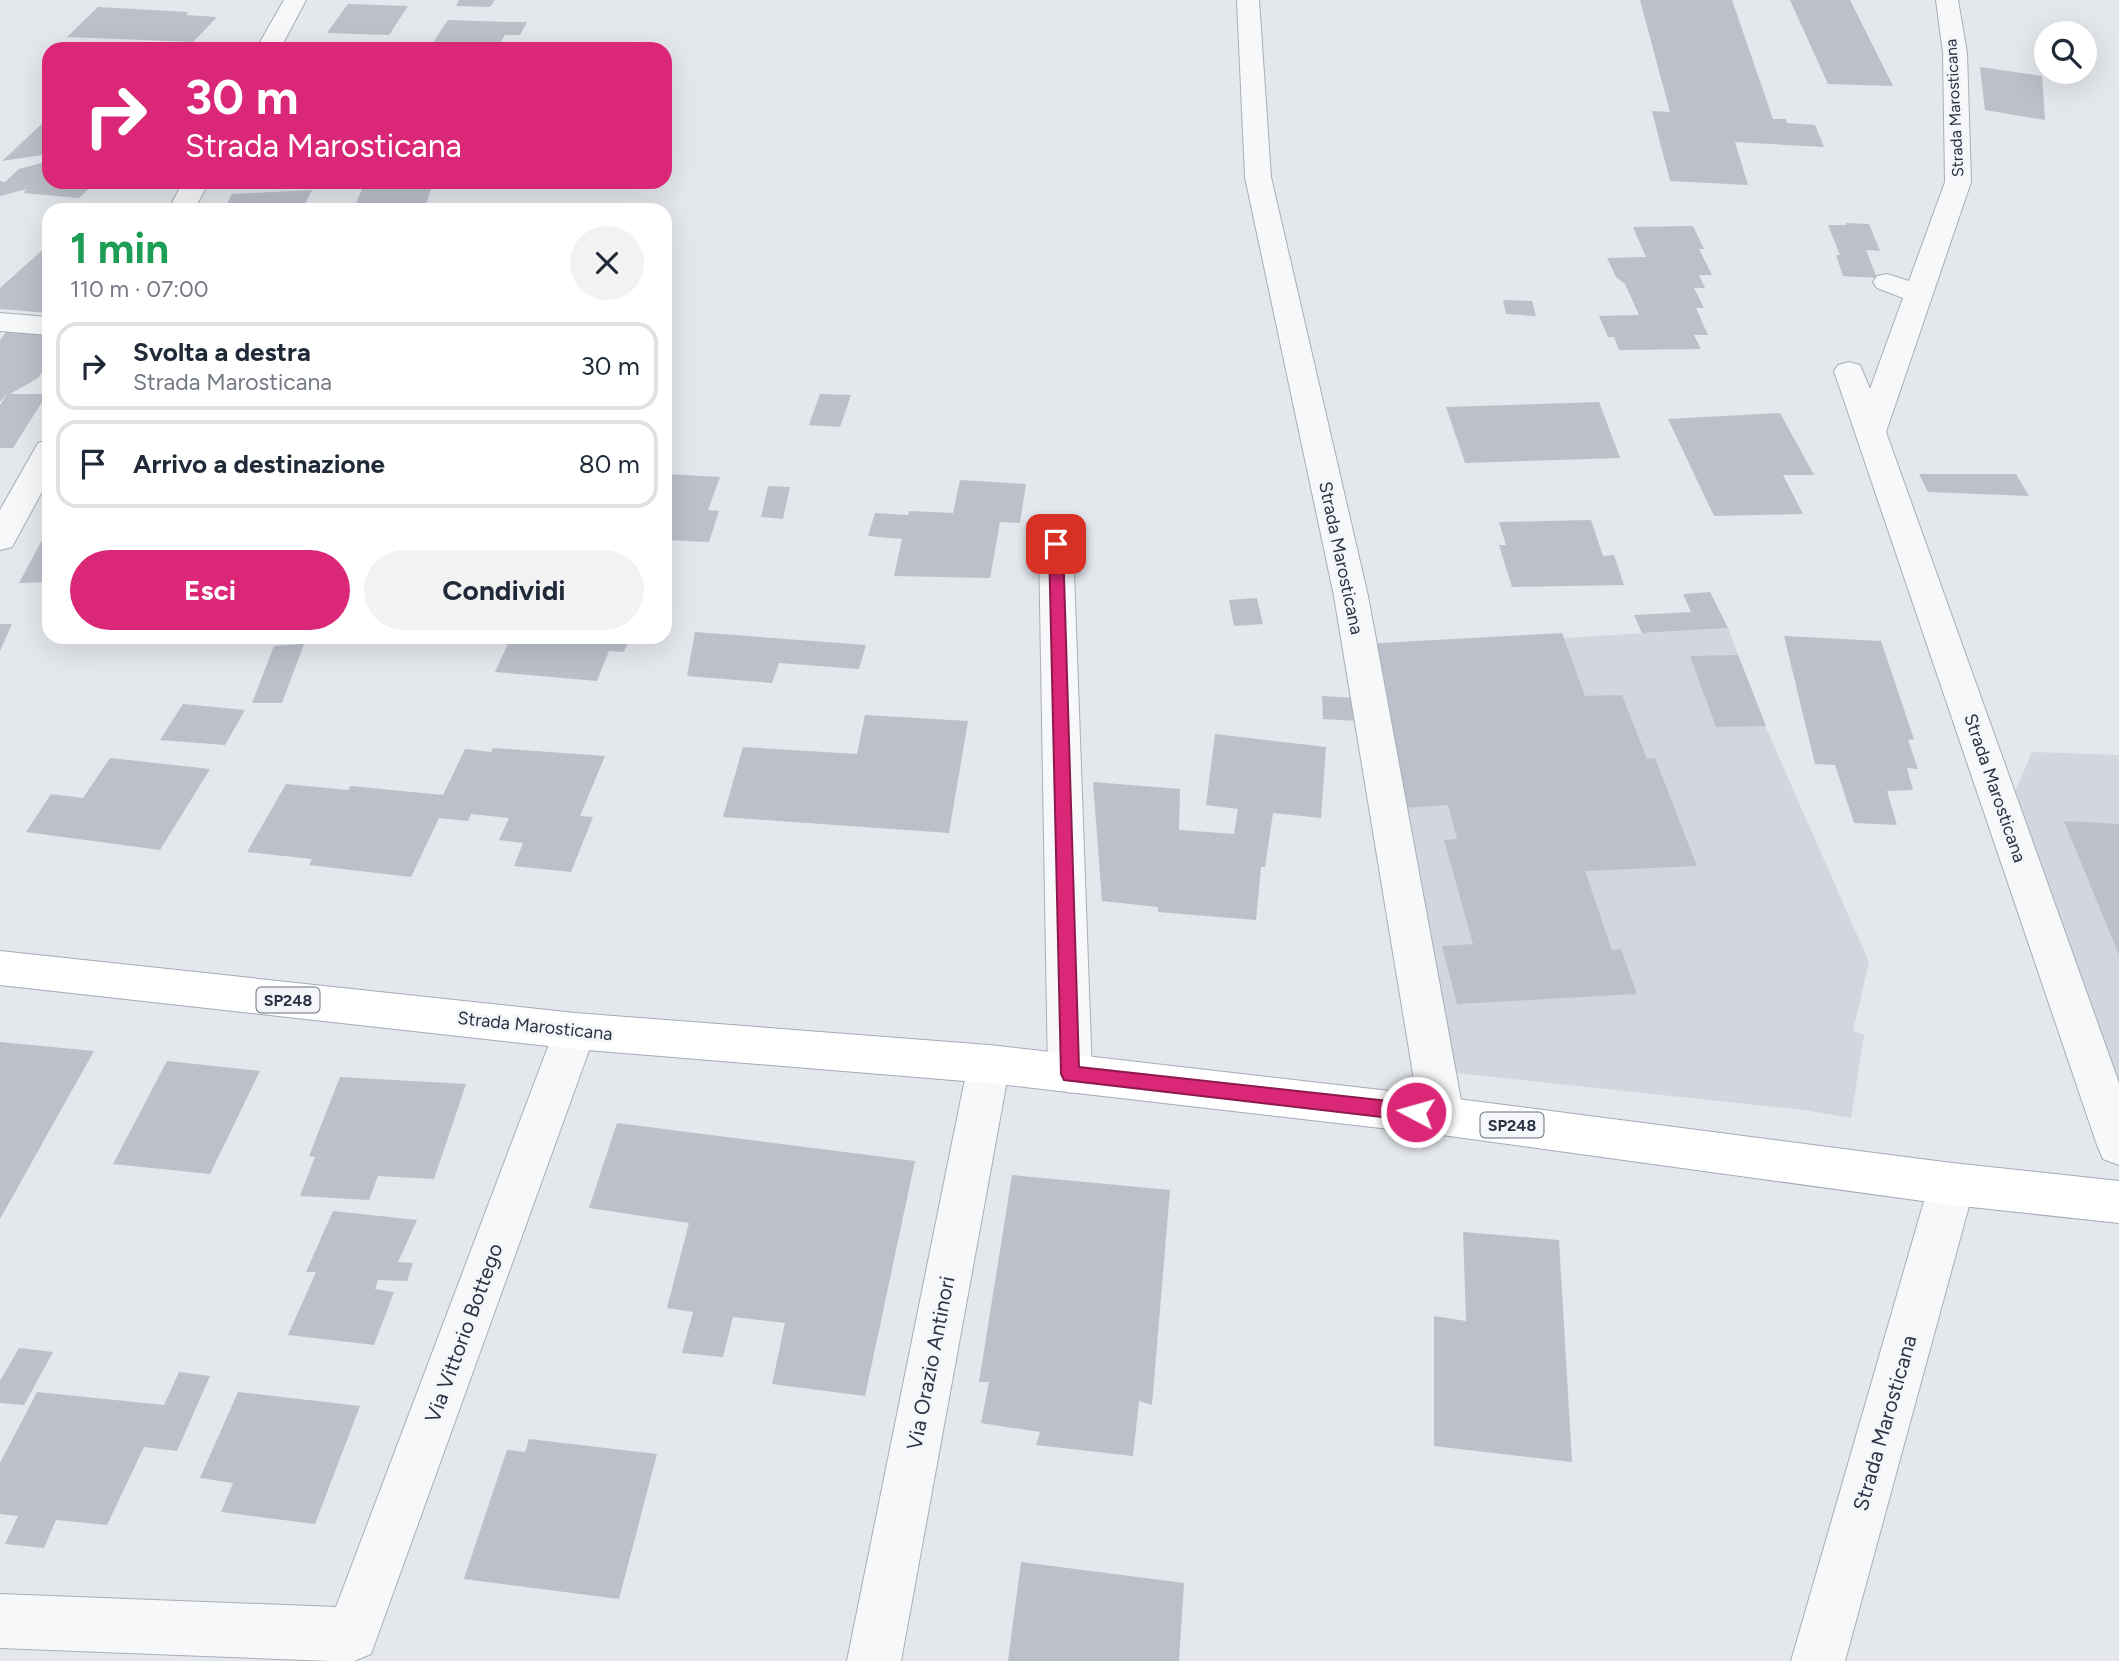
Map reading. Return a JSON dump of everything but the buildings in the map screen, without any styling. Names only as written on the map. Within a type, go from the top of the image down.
[{"type":"main road","name":"Strada Marosticana","points":[[0,968],[575,1031],[989,1064],[1442,1115],[1952,1184],[2119,1202]]},
{"type":"street","points":[[272,42],[295,0]]},
{"type":"street","name":"Strada Marosticana","points":[[1248,0],[1258,177],[1351,596],[1442,1115]]},
{"type":"street","name":"Strada Marosticana","points":[[1870,432],[1958,182],[1955,53],[1947,0]]},
{"type":"street","points":[[1887,282],[1919,293]]},
{"type":"street","points":[[0,322],[42,325]]},
{"type":"street","name":"Strada Marosticana","points":[[1849,371],[2119,1145]]},
{"type":"street","points":[[0,539],[42,463]]},
{"type":"street","points":[[1056,544],[1070,1074]]},
{"type":"street","name":"Via Vittorio Bottego","points":[[0,1620],[347,1648],[575,1031]]},
{"type":"street","name":"Via Orazio Antinori","points":[[874,1661],[989,1064]]},
{"type":"street","name":"Strada Marosticana","points":[[1818,1661],[1952,1184]]},
{"type":"shaded area","points":[[1728,628],[1767,730],[1869,962],[1853,1031],[1864,1035],[1851,1118],[1804,1110],[1456,1073],[1404,808],[1562,633],[1565,638]]},
{"type":"shaded area","points":[[2032,752],[2119,755],[2119,1109],[2008,807]]},
{"type":"route","points":[[1056,544],[1070,1074],[1416,1112]]}]
